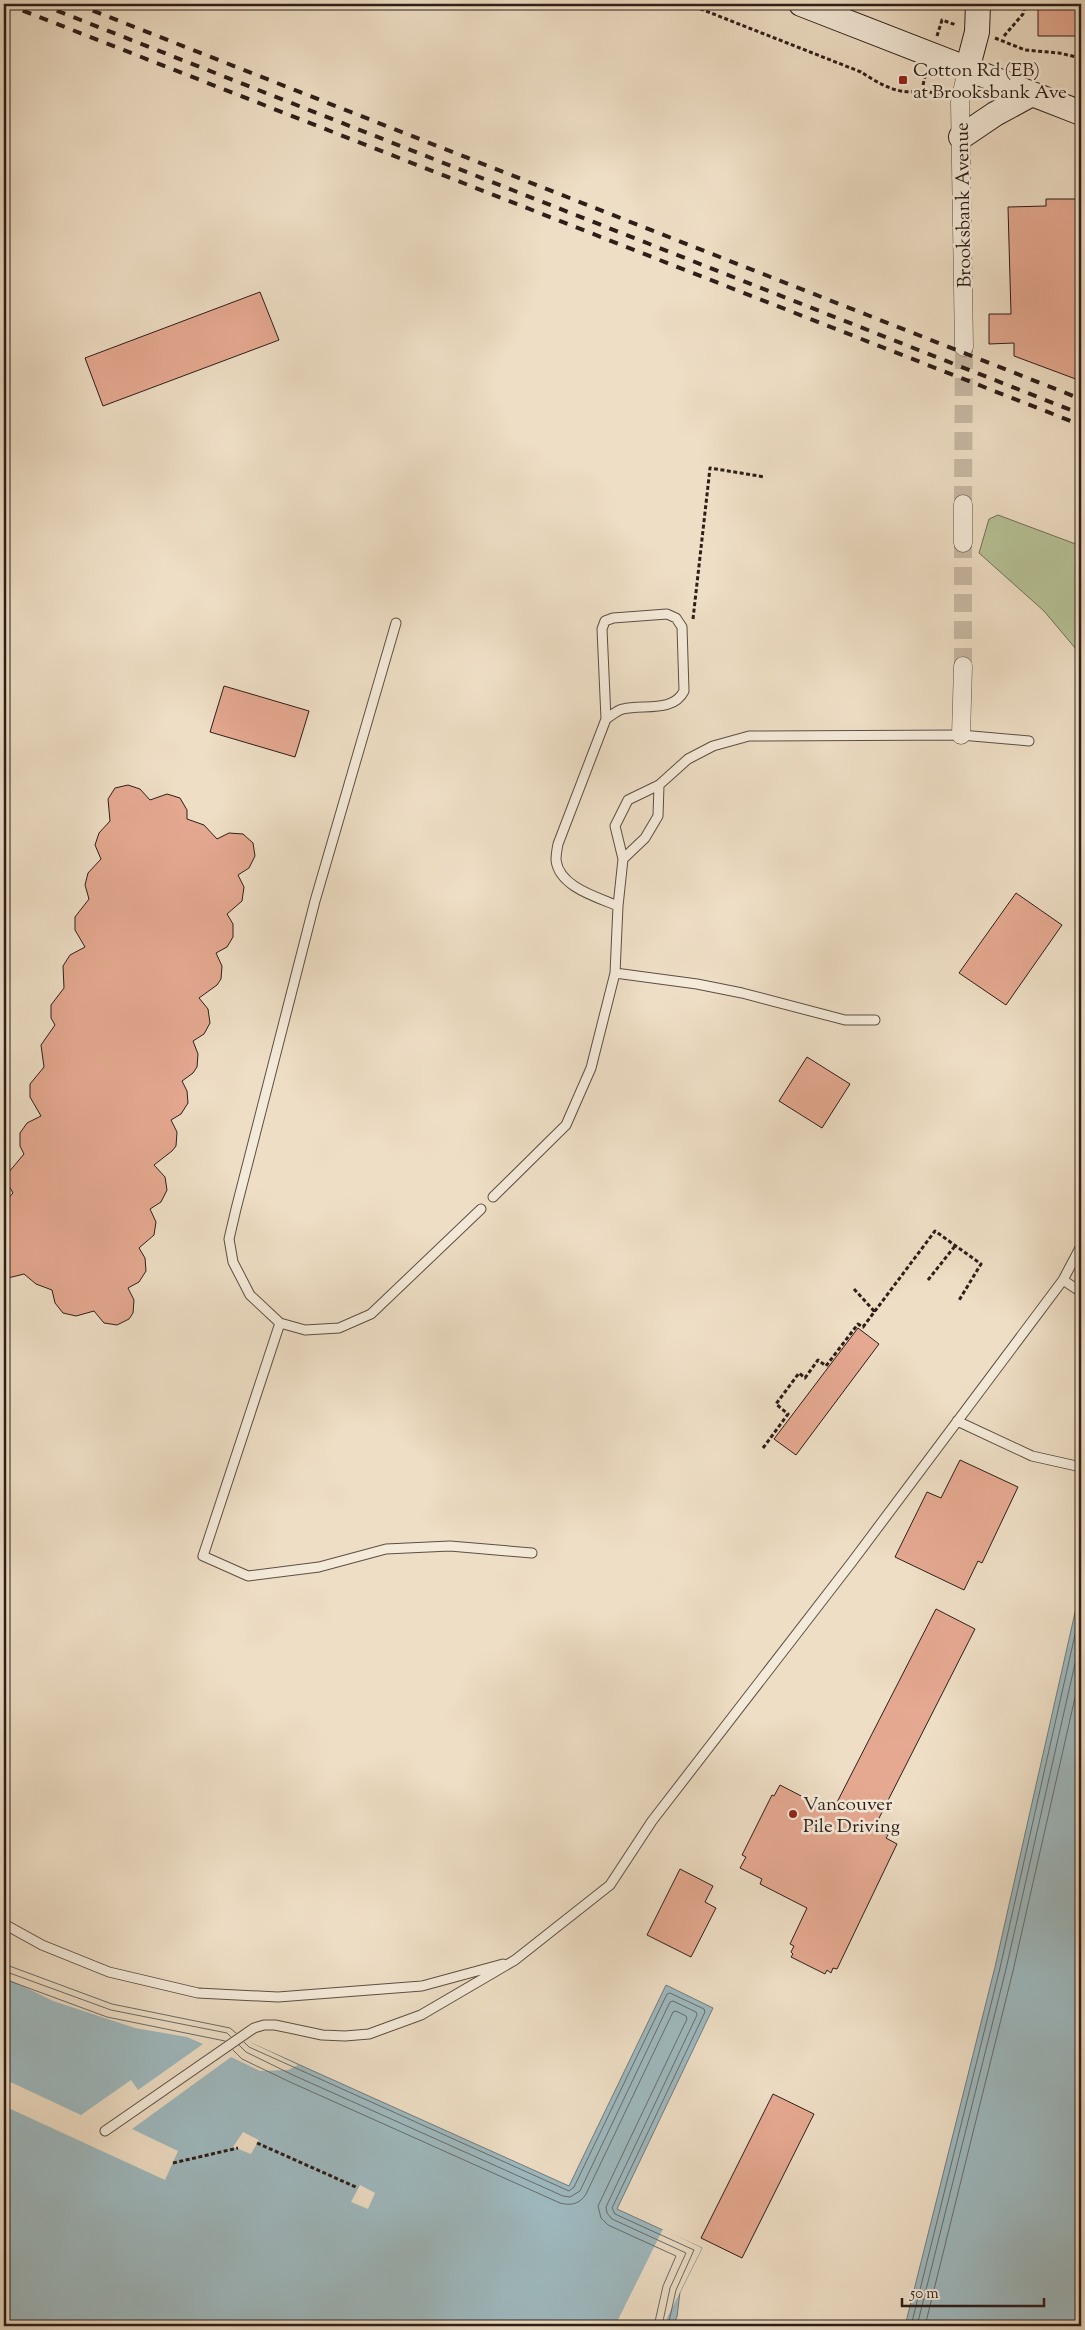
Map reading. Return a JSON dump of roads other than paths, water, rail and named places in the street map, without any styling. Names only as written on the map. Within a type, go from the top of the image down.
[{"type":"main road","points":[[801,4],[1081,113]]},
{"type":"main road","name":"Brooksbank Avenue","points":[[967,70],[977,32],[978,4]]},
{"type":"main road","points":[[961,137],[995,114],[1030,94]]},
{"type":"street","name":"Brooksbank Avenue","points":[[964,347],[960,102],[967,70]]},
{"type":"street","points":[[963,504],[963,543]]},
{"type":"street","points":[[961,735],[963,666]]},
{"type":"lane","points":[[606,719],[621,709],[668,705],[679,700],[684,691],[682,627],[676,618],[667,614],[613,618],[604,621],[602,629],[606,719],[558,844],[556,861],[562,875],[580,890],[618,906]]},
{"type":"lane","points":[[396,623],[315,901],[229,1239],[233,1262],[250,1295],[280,1323],[305,1330],[340,1328],[372,1314],[481,1209]]},
{"type":"lane","points":[[493,1197],[566,1125],[591,1068],[615,973],[618,906],[623,859],[614,826],[628,800],[659,784],[688,759],[713,746],[749,736],[961,735],[1028,741]]},
{"type":"lane","points":[[623,859],[644,838],[658,816],[659,784]]},
{"type":"lane","points":[[615,973],[697,984],[742,993],[845,1020],[875,1020]]},
{"type":"lane","points":[[105,2131],[254,2028],[264,2025],[275,2025],[322,2035],[345,2036],[369,2034],[421,2015],[515,1960],[610,1885],[652,1821],[852,1562],[1063,1280],[1081,1246]]},
{"type":"lane","points":[[1063,1280],[1081,1292]]},
{"type":"lane","points":[[280,1323],[203,1556],[248,1576],[319,1567],[386,1549],[450,1546],[532,1553]]},
{"type":"lane","points":[[957,1421],[1032,1456],[1081,1468]]},
{"type":"lane","points":[[4,1924],[42,1946],[109,1972],[198,1993],[278,1997],[422,1986],[515,1960]]},
{"type":"water","points":[[1081,1586],[1081,2326],[905,2326],[995,1967]]},
{"type":"water","points":[[4,1959],[113,1999],[251,2043],[569,2186],[666,1985],[713,2008],[617,2209],[702,2248],[680,2292],[677,2317],[672,2326],[4,2326]]},
{"type":"tunnel","points":[[963,504],[964,347]]},
{"type":"tunnel","points":[[963,543],[963,666]]},
{"type":"railway","points":[[6,4],[1081,425]]},
{"type":"railway","points":[[40,4],[1081,414]]},
{"type":"railway","points":[[76,4],[1081,399]]},
{"type":"place","name":"Cotton Rd (EB) at Brooksbank Ave","points":[[903,80]]},
{"type":"place","name":"Vancouver Pile Driving","points":[[793,1814]]}]
